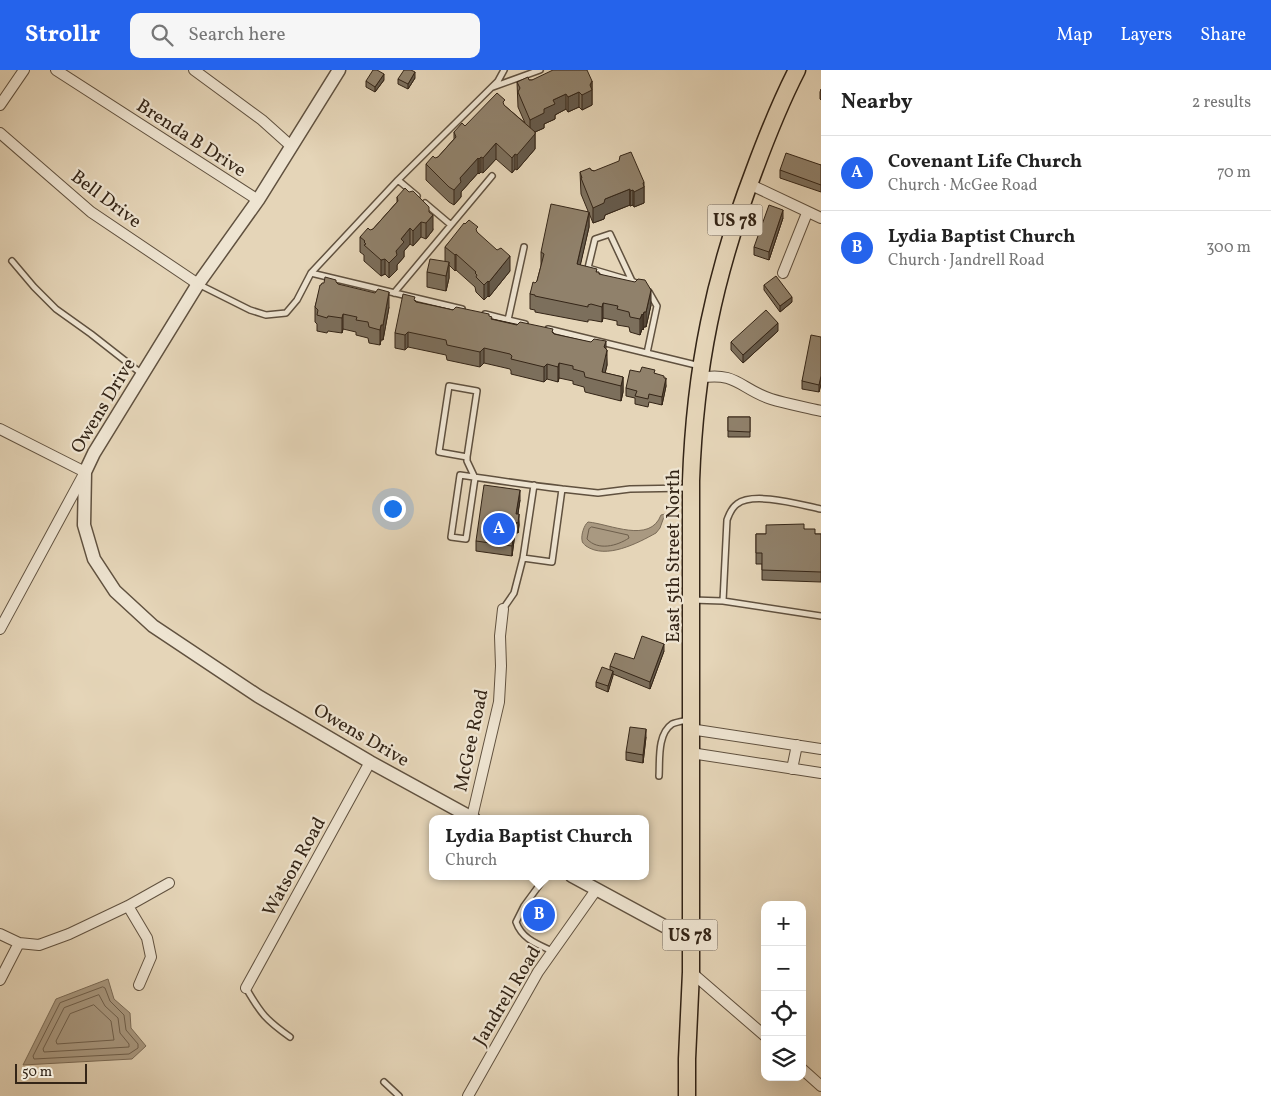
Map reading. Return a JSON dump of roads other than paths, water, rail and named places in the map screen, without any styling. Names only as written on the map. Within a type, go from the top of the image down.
[{"type":"main road","name":"East 5th Street North","points":[[687,1096],[691,972],[690,725],[693,430],[710,311],[734,223],[780,104],[797,70]]},
{"type":"street","points":[[0,105],[24,70]]},
{"type":"street","name":"Brenda B Drive","points":[[56,70],[258,200]]},
{"type":"street","name":"Owens Drive","points":[[339,70],[258,200],[198,284],[94,453],[85,472],[84,525],[94,559],[115,591],[153,626],[258,696],[370,762],[467,815]]},
{"type":"street","points":[[200,72],[292,146]]},
{"type":"street","name":"Bell Drive","points":[[0,133],[91,212],[198,284]]},
{"type":"street","points":[[749,184],[821,218]]},
{"type":"street","points":[[783,273],[807,213]]},
{"type":"street","points":[[700,372],[710,376],[726,377],[738,381],[766,397],[821,411]]},
{"type":"street","points":[[0,429],[85,472],[0,629]]},
{"type":"street","name":"McGee Road","points":[[474,815],[499,702],[500,636],[503,609]]},
{"type":"street","points":[[690,725],[821,748]]},
{"type":"street","points":[[792,769],[797,745]]},
{"type":"street","points":[[691,753],[821,773]]},
{"type":"street","name":"Watson Road","points":[[246,988],[370,762]]},
{"type":"street","points":[[579,880],[690,940]]},
{"type":"street","points":[[0,934],[19,943],[39,945],[69,934],[128,906],[169,883]]},
{"type":"street","name":"Jandrell Road","points":[[468,1096],[538,972],[596,890]]},
{"type":"street","points":[[128,906],[147,938],[151,957],[139,985]]},
{"type":"street","points":[[0,980],[19,943]]},
{"type":"street","points":[[691,972],[761,1033]]},
{"type":"street","points":[[806,1073],[821,1086]]},
{"type":"lane","points":[[198,284],[250,310],[266,315],[286,313],[297,300],[311,273],[398,180],[498,81],[504,70]]},
{"type":"lane","points":[[491,88],[540,70]]},
{"type":"lane","points":[[394,293],[492,176]]},
{"type":"lane","points":[[398,180],[451,225]]},
{"type":"lane","points":[[632,281],[610,234],[595,240],[588,268],[632,281],[640,286]]},
{"type":"lane","points":[[508,320],[524,247]]},
{"type":"lane","points":[[12,261],[56,309],[142,374]]},
{"type":"lane","points":[[311,273],[470,311]]},
{"type":"lane","points":[[647,290],[657,306],[647,353]]},
{"type":"lane","points":[[479,313],[527,324]]},
{"type":"lane","points":[[545,329],[647,353],[700,372]]},
{"type":"lane","points":[[467,457],[439,452],[448,386],[477,390],[467,457],[466,461],[475,478],[466,539],[451,537],[460,475],[475,478],[534,486],[598,492],[692,487]]},
{"type":"lane","points":[[503,609],[514,593],[523,558],[534,486]]},
{"type":"lane","points":[[523,558],[552,562],[562,489]]},
{"type":"lane","points":[[723,601],[727,520],[730,511],[736,504],[756,498],[821,508]]},
{"type":"lane","points":[[692,600],[723,601],[821,616]]},
{"type":"lane","points":[[659,776],[661,745],[664,734],[674,723],[690,725]]},
{"type":"lane","points":[[543,880],[524,906],[516,922],[520,932],[529,940],[553,952]]},
{"type":"lane","points":[[246,988],[260,1012],[269,1022],[290,1037]]},
{"type":"lane","points":[[384,1082],[399,1096]]},
{"type":"water","points":[[665,514],[656,533],[631,545],[612,551],[603,551],[594,550],[582,542],[583,530],[588,522],[629,530],[639,530],[648,529],[656,524],[661,515]]},
{"type":"water","points":[[108,979],[114,999],[130,1013],[131,1028],[146,1046],[132,1059],[23,1065],[56,999]]},
{"type":"place","name":"Covenant Life Church","points":[[499,529]]},
{"type":"place","name":"Lydia Baptist Church","points":[[539,915]]}]
